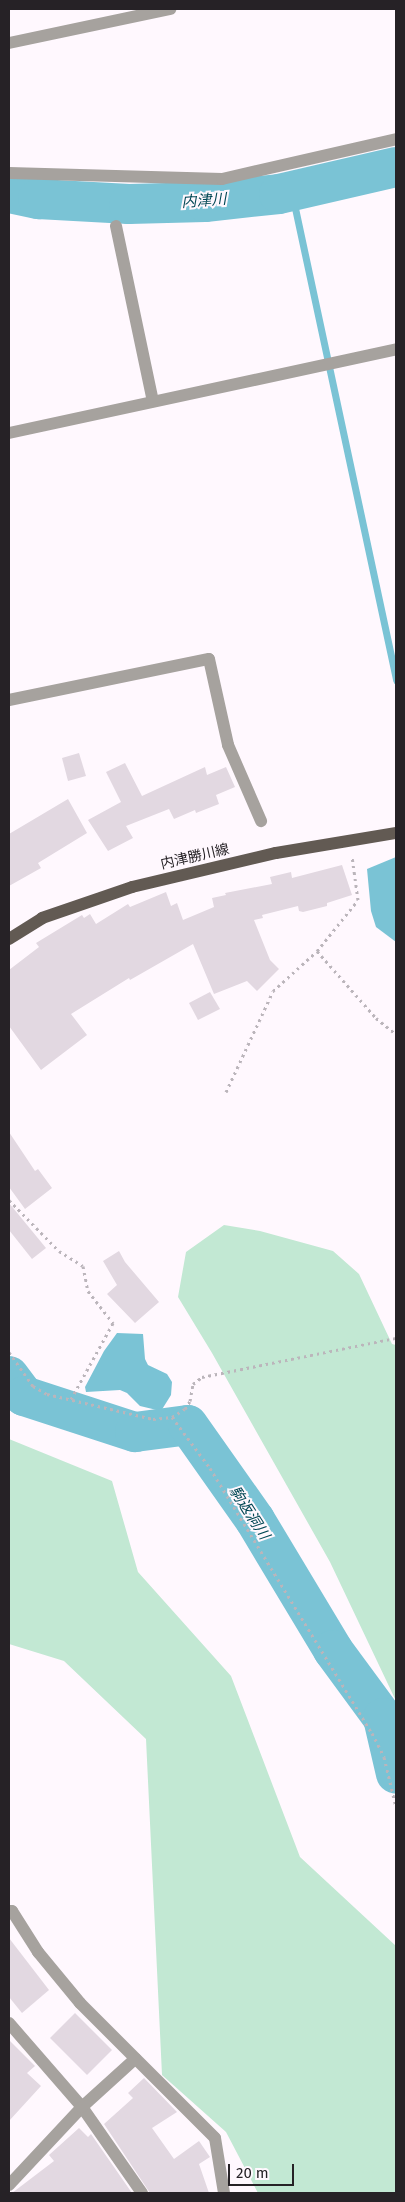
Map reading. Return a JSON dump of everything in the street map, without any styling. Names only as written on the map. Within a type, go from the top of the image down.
[{"type":"main road","name":"内津勝川線","points":[[9,939],[42,918],[132,887],[276,853],[396,832]]},
{"type":"street","points":[[9,43],[170,9]]},
{"type":"street","points":[[9,173],[222,179],[396,139]]},
{"type":"street","points":[[116,226],[153,401]]},
{"type":"street","points":[[9,433],[396,349]]},
{"type":"street","points":[[9,700],[209,659],[228,745],[261,821]]},
{"type":"street","points":[[9,1911],[12,1911],[38,1952],[80,2003],[215,2138],[224,2193]]},
{"type":"street","points":[[9,2023],[82,2107],[142,2193]]},
{"type":"street","points":[[9,2185],[82,2107],[135,2059]]},
{"type":"path","points":[[226,1092],[273,991],[317,951],[358,900],[350,840]]},
{"type":"path","points":[[317,951],[376,1018],[396,1034]]},
{"type":"path","points":[[9,1200],[59,1251],[83,1266],[88,1292],[113,1323],[71,1399]]},
{"type":"path","points":[[9,1352],[34,1386],[47,1394],[153,1419],[172,1417],[185,1409],[190,1401],[193,1384],[202,1377],[396,1338]]},
{"type":"path","points":[[172,1417],[181,1432],[210,1468],[372,1732],[384,1757],[396,1807]]},
{"type":"green space","points":[[224,1225],[260,1231],[333,1251],[359,1274],[392,1344],[396,1345],[396,1701],[330,1562],[212,1353],[178,1297],[186,1252]]},
{"type":"green space","points":[[9,1439],[112,1481],[138,1572],[231,1676],[300,1857],[396,1946],[396,2193],[258,2193],[226,2132],[162,2075],[146,1739],[64,1661],[9,1644]]},
{"type":"water","points":[[396,857],[396,942],[376,927],[371,911],[367,869]]},
{"type":"water","points":[[117,1333],[143,1334],[145,1359],[148,1365],[167,1374],[172,1382],[171,1395],[161,1411],[140,1406],[127,1393],[120,1390],[86,1392],[85,1387],[104,1351]]},
{"type":"building","points":[[79,753],[86,776],[68,781],[62,758]]},
{"type":"building","points":[[125,763],[142,796],[205,767],[207,775],[226,767],[235,787],[216,795],[219,804],[196,813],[195,810],[174,819],[169,809],[126,826],[133,838],[108,851],[88,820],[121,802],[106,772]]},
{"type":"building","points":[[68,799],[87,833],[38,863],[41,868],[9,886],[9,834]]},
{"type":"building","points":[[342,865],[352,895],[327,903],[327,906],[303,912],[299,911],[298,906],[262,915],[263,918],[254,920],[270,960],[279,969],[257,991],[247,981],[214,994],[193,944],[130,980],[129,978],[71,1014],[87,1035],[41,1070],[9,1026],[9,970],[39,947],[36,943],[82,915],[84,918],[90,914],[96,924],[128,904],[130,907],[166,892],[171,906],[177,903],[183,920],[214,907],[212,898],[226,895],[225,893],[272,884],[270,877],[291,872],[292,878]]},
{"type":"building","points":[[210,992],[220,1009],[198,1020],[189,1003]]},
{"type":"building","points":[[9,1132],[35,1171],[38,1169],[52,1188],[25,1209],[9,1187]]},
{"type":"building","points":[[9,1203],[46,1248],[32,1259],[9,1230]]},
{"type":"building","points":[[119,1251],[125,1262],[159,1302],[135,1323],[107,1294],[117,1285],[103,1261]]},
{"type":"building","points":[[9,1938],[49,1990],[22,2013],[9,1997]]},
{"type":"building","points":[[75,2013],[112,2050],[87,2075],[50,2038]]},
{"type":"building","points":[[9,2040],[35,2066],[27,2073],[41,2086],[9,2121]]},
{"type":"building","points":[[144,2078],[177,2112],[152,2128],[174,2159],[199,2141],[210,2157],[199,2164],[209,2193],[150,2193],[104,2124],[133,2098],[128,2093]]},
{"type":"building","points":[[79,2128],[88,2137],[91,2134],[132,2193],[12,2193],[54,2161],[49,2155]]},
{"type":"waterway","name":"内津川","points":[[9,193],[38,199],[129,204],[205,202],[279,194],[396,167]]},
{"type":"waterway","points":[[279,194],[295,208],[396,680]]},
{"type":"waterway","name":"駒返洞川","points":[[9,1376],[24,1396],[135,1432],[188,1425],[255,1520],[333,1650],[383,1718],[396,1774]]}]
